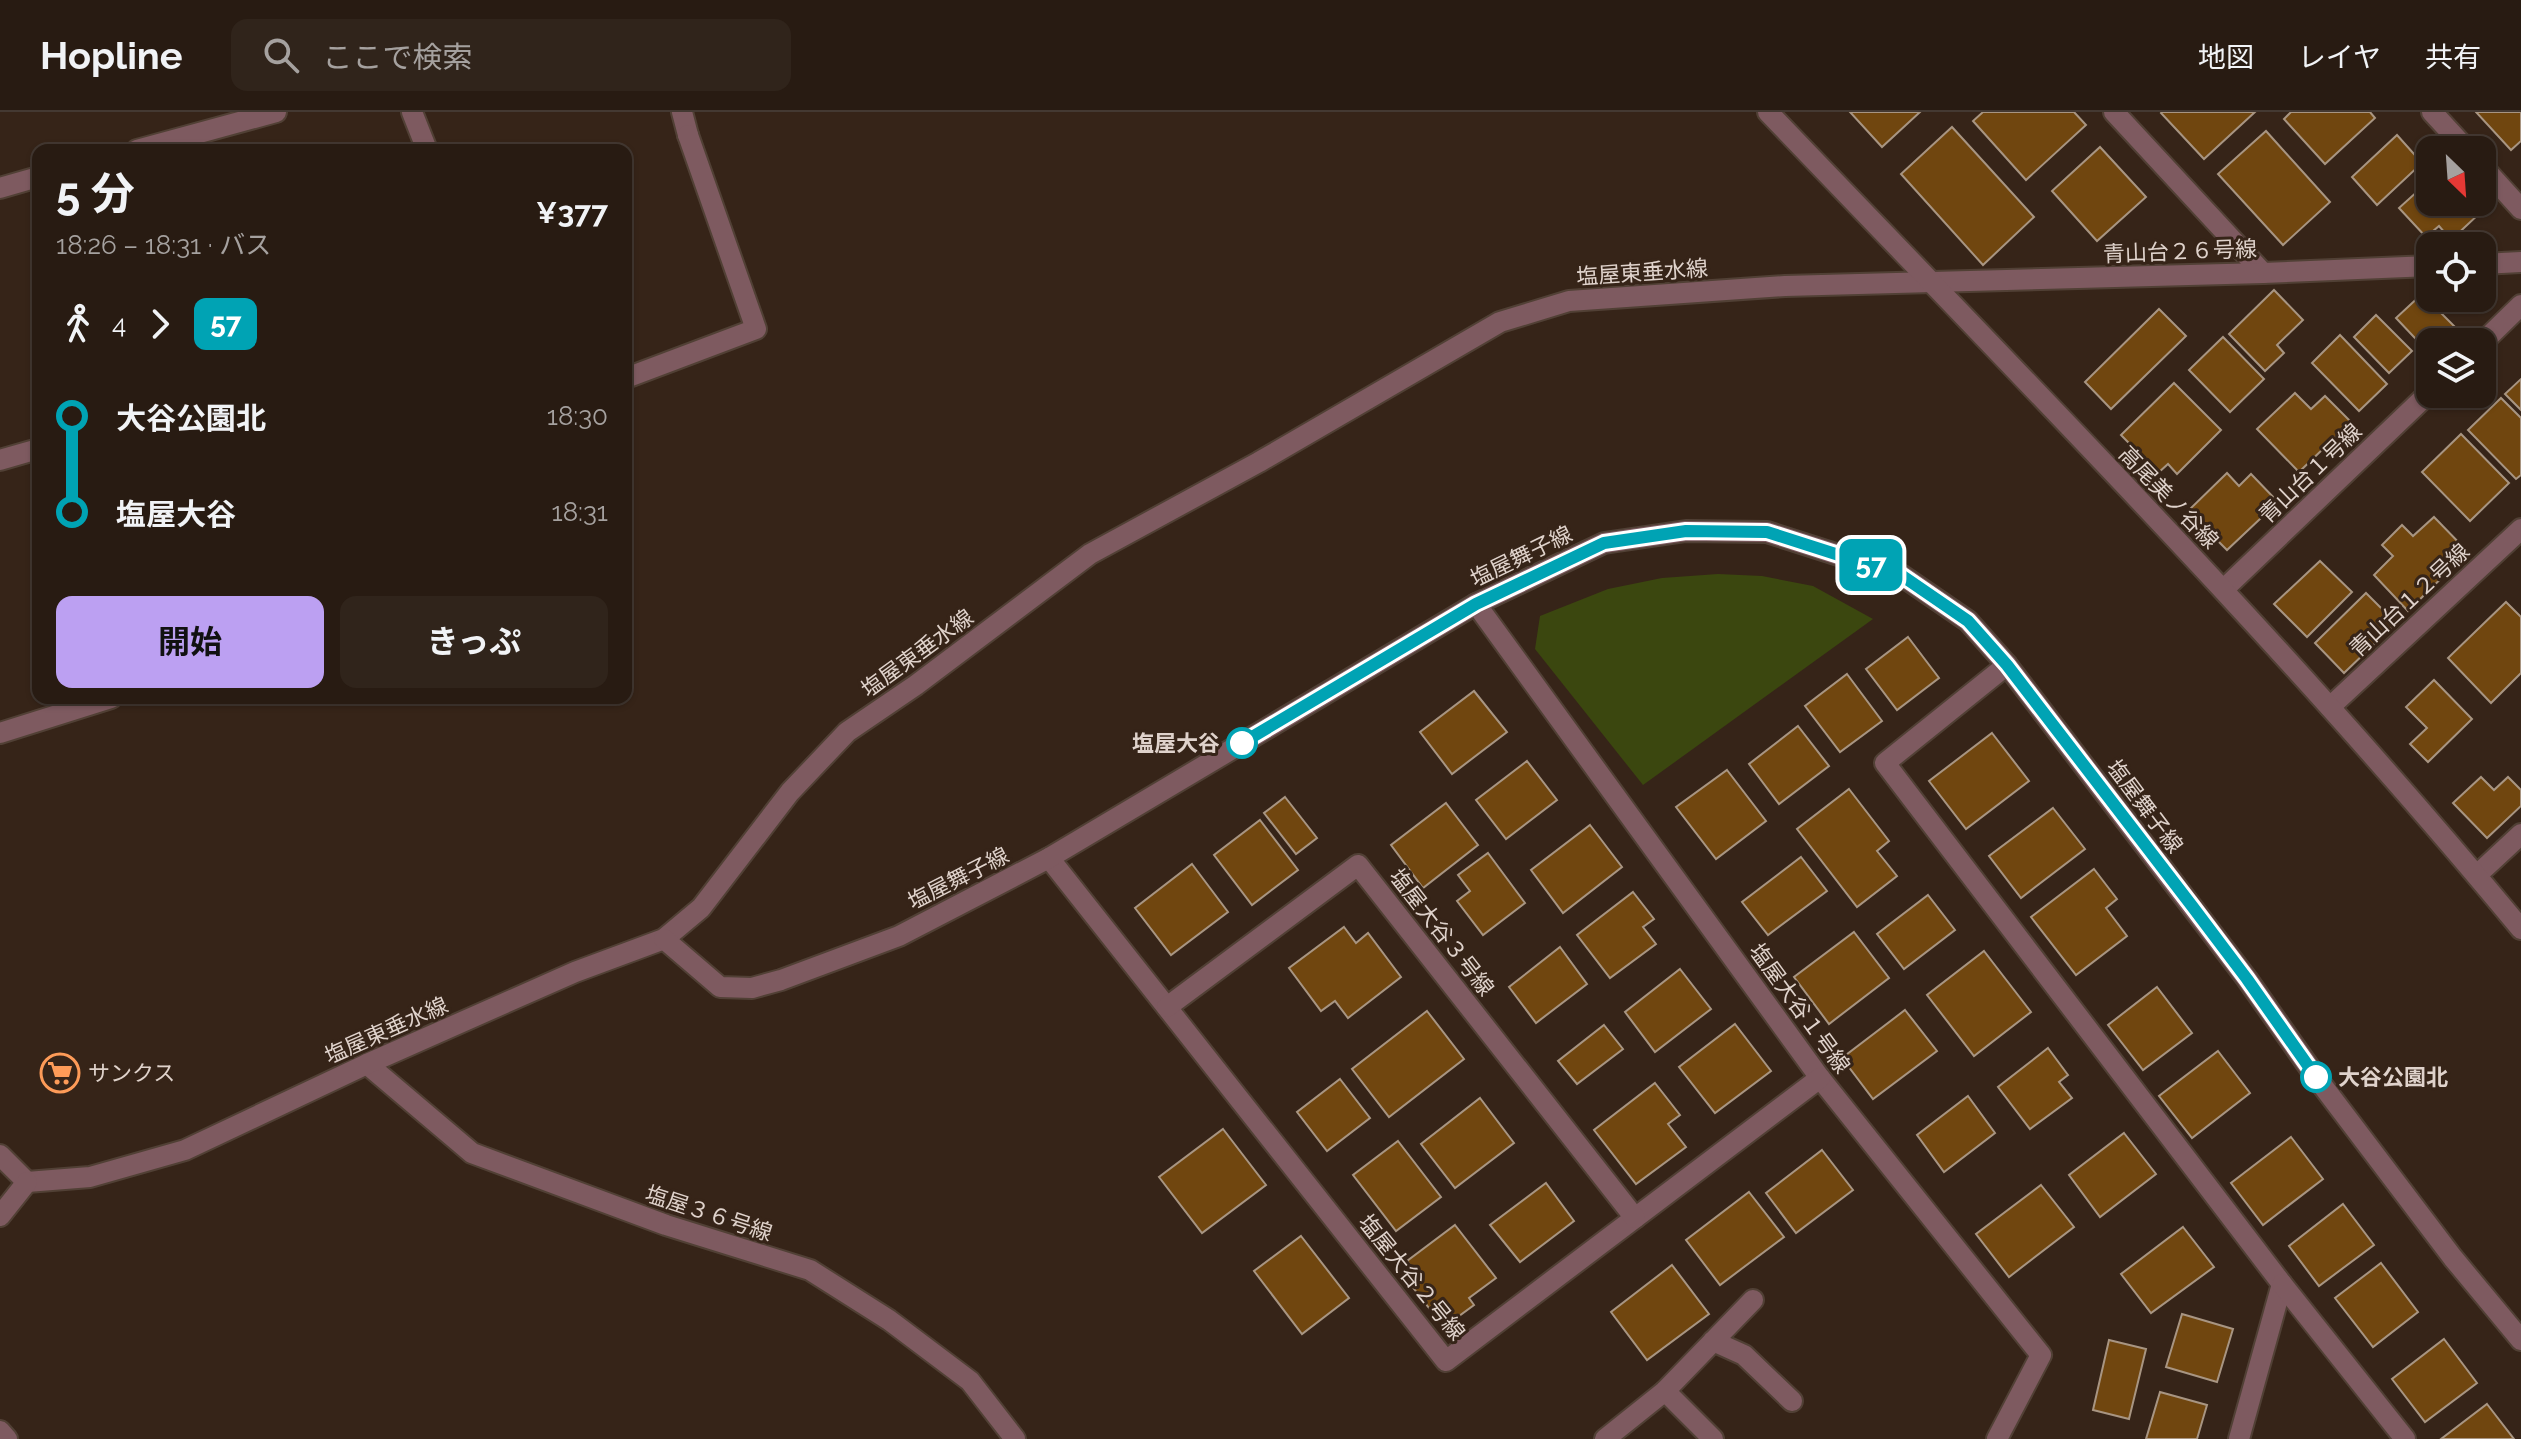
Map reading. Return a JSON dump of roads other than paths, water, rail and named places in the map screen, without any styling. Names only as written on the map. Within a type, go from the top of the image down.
[{"type":"street","points":[[159,144],[276,112]]},
{"type":"street","points":[[412,112],[425,144]]},
{"type":"street","points":[[632,376],[756,329],[682,112]]},
{"type":"street","name":"高尾美ノ谷線","points":[[1768,112],[2224,589],[2521,929]]},
{"type":"street","points":[[2114,112],[2263,273]]},
{"type":"street","points":[[2432,112],[2454,136]]},
{"type":"street","points":[[0,188],[32,179]]},
{"type":"street","points":[[2496,181],[2521,209]]},
{"type":"street","points":[[2496,263],[2521,262]]},
{"type":"street","name":"青山台２６号線","points":[[1931,282],[2416,267]]},
{"type":"street","name":"塩屋東垂水線","points":[[27,1182],[90,1177],[185,1150],[367,1064],[575,972],[664,939],[701,908],[790,792],[847,732],[916,685],[1090,554],[1259,462],[1500,322],[1569,301],[1785,286],[1931,282]]},
{"type":"street","points":[[2496,329],[2521,305]]},
{"type":"street","name":"青山台１号線","points":[[2224,589],[2416,405]]},
{"type":"street","points":[[0,460],[32,451]]},
{"type":"street","name":"青山台１２号線","points":[[2330,707],[2521,529]]},
{"type":"street","name":"塩屋舞子線","points":[[664,939],[720,987],[752,988],[781,980],[899,936],[1049,858],[1476,604],[1604,543],[1686,531],[1767,532],[1901,575],[1968,621],[2007,665],[2247,979],[2316,1077],[2444,1246],[2521,1340]]},
{"type":"street","name":"塩屋大谷１号線","points":[[1476,604],[1820,1078],[2041,1355],[1997,1439]]},
{"type":"street","points":[[2007,665],[1885,763],[2282,1284],[2405,1439]]},
{"type":"street","points":[[0,733],[92,704]]},
{"type":"street","points":[[2477,875],[2521,834]]},
{"type":"street","name":"塩屋大谷２号線","points":[[1049,858],[1446,1361],[1820,1078]]},
{"type":"street","name":"塩屋大谷３号線","points":[[1167,1007],[1358,865],[1635,1218]]},
{"type":"street","name":"塩屋３６号線","points":[[367,1064],[472,1153],[666,1225],[810,1270],[889,1320],[970,1381],[1015,1439]]},
{"type":"street","points":[[0,1155],[27,1182],[0,1216]]},
{"type":"street","points":[[2239,1439],[2282,1284]]},
{"type":"street","points":[[1605,1439],[1665,1391],[1753,1300]]},
{"type":"street","points":[[1713,1341],[1744,1355],[1792,1401]]},
{"type":"street","points":[[1665,1391],[1713,1439]]},
{"type":"street","points":[[0,1431],[7,1439]]},
{"type":"place","name":"塩屋大谷","points":[[1242,743]]},
{"type":"place","name":"サンクス","points":[[60,1073]]},
{"type":"place","name":"大谷公園北","points":[[2316,1077]]}]
